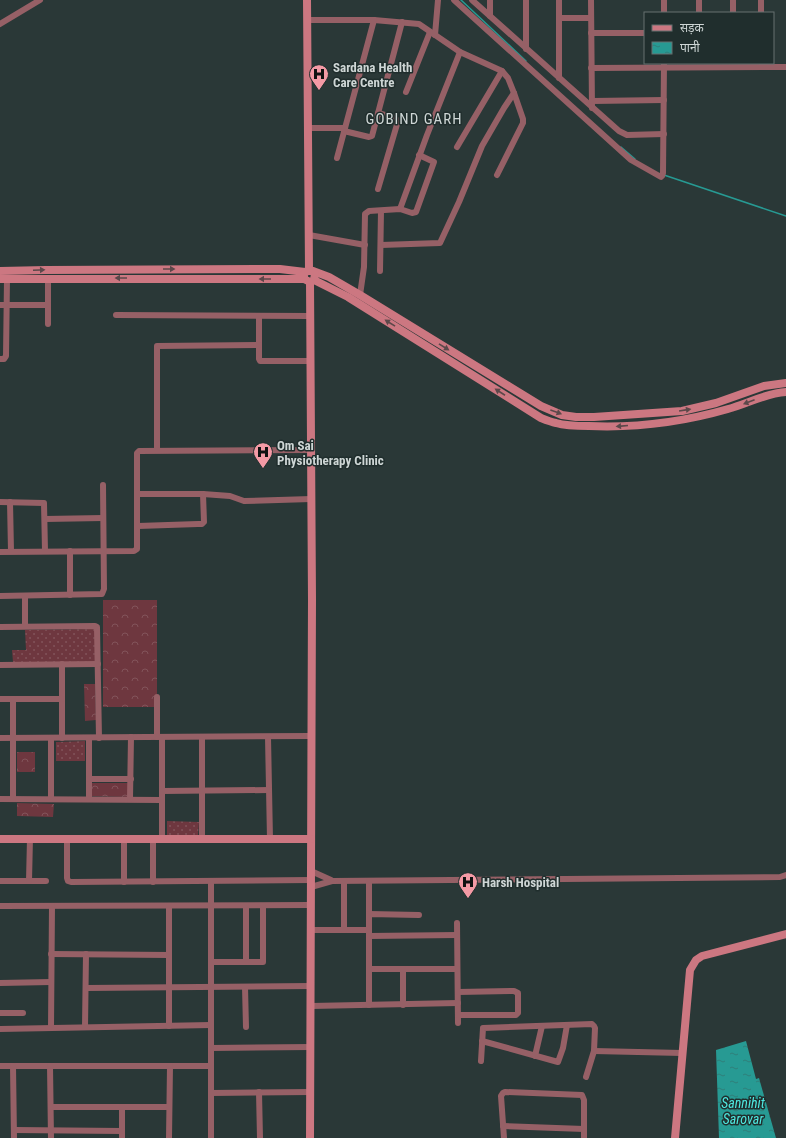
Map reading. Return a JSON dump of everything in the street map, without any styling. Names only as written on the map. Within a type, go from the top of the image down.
[{"type":"street","points":[[0,24],[40,0]]},
{"type":"street","points":[[307,0],[311,450],[310,1138]]},
{"type":"street","points":[[406,92],[433,34],[438,0]]},
{"type":"street","points":[[454,0],[631,160],[661,177],[663,174],[664,65]]},
{"type":"street","points":[[472,0],[622,134],[664,134]]},
{"type":"street","points":[[490,0],[490,16]]},
{"type":"street","points":[[526,0],[526,49]]},
{"type":"street","points":[[559,0],[559,78]]},
{"type":"street","points":[[591,0],[592,108]]},
{"type":"street","points":[[664,0],[664,12]]},
{"type":"street","points":[[699,0],[699,12]]},
{"type":"street","points":[[733,0],[733,12]]},
{"type":"street","points":[[761,0],[761,12]]},
{"type":"street","points":[[559,18],[591,18]]},
{"type":"street","points":[[307,20],[374,20],[418,24],[460,52],[502,71],[508,78],[523,119],[523,123],[497,175]]},
{"type":"street","points":[[337,158],[374,20]]},
{"type":"street","points":[[308,128],[344,130],[370,137],[378,113],[402,22]]},
{"type":"street","points":[[591,33],[644,33]]},
{"type":"street","points":[[400,209],[419,155],[460,52]]},
{"type":"street","points":[[591,68],[664,65],[760,65],[786,67]]},
{"type":"street","points":[[457,147],[502,71]]},
{"type":"street","points":[[381,245],[440,243],[482,146],[514,93]]},
{"type":"street","points":[[592,101],[664,100]]},
{"type":"street","points":[[378,113],[395,118],[398,121],[378,189]]},
{"type":"street","points":[[360,295],[364,267],[365,214],[368,211],[400,209],[412,213],[416,212],[434,164],[432,161],[419,155]]},
{"type":"street","points":[[380,272],[381,211]]},
{"type":"street","points":[[309,235],[365,245]]},
{"type":"street","points":[[0,271],[280,269],[309,276],[348,297],[541,418],[555,423],[615,427],[676,421],[733,408],[779,392],[786,392]]},
{"type":"street","points":[[0,358],[4,358],[6,356],[3,279],[309,276],[329,277],[541,406],[562,415],[594,417],[682,411],[716,403],[764,386],[786,383]]},
{"type":"street","points":[[48,278],[48,324]]},
{"type":"street","points":[[3,306],[48,306]]},
{"type":"street","points":[[116,315],[310,316]]},
{"type":"street","points":[[259,316],[260,361],[310,362]]},
{"type":"street","points":[[157,450],[157,346],[259,346]]},
{"type":"street","points":[[0,552],[137,550],[137,453],[139,451],[311,450]]},
{"type":"street","points":[[0,596],[102,594],[104,589],[103,485]]},
{"type":"street","points":[[138,494],[203,494],[230,496],[244,501],[311,499]]},
{"type":"street","points":[[138,526],[202,524],[204,522],[203,494]]},
{"type":"street","points":[[0,502],[42,502],[44,504],[45,551]]},
{"type":"street","points":[[10,502],[11,551]]},
{"type":"street","points":[[45,519],[103,518]]},
{"type":"street","points":[[70,551],[70,595]]},
{"type":"street","points":[[25,596],[25,626]]},
{"type":"street","points":[[0,627],[95,626],[98,629],[99,738]]},
{"type":"street","points":[[62,664],[62,738]]},
{"type":"street","points":[[0,665],[98,664]]},
{"type":"street","points":[[156,697],[162,791],[162,840]]},
{"type":"street","points":[[0,699],[62,699]]},
{"type":"street","points":[[13,699],[13,799]]},
{"type":"street","points":[[268,736],[270,839]]},
{"type":"street","points":[[0,738],[311,736]]},
{"type":"street","points":[[202,737],[202,839]]},
{"type":"street","points":[[50,738],[51,799]]},
{"type":"street","points":[[89,738],[89,799]]},
{"type":"street","points":[[130,800],[131,738]]},
{"type":"street","points":[[89,779],[131,779]]},
{"type":"street","points":[[162,791],[269,790]]},
{"type":"street","points":[[0,799],[162,800]]},
{"type":"street","points":[[30,838],[30,881]]},
{"type":"street","points":[[0,839],[311,839]]},
{"type":"street","points":[[67,839],[66,878],[71,882],[211,881],[311,884],[332,881],[780,877],[786,875]]},
{"type":"street","points":[[124,840],[124,882]]},
{"type":"street","points":[[153,840],[153,882]]},
{"type":"street","points":[[311,871],[332,881]]},
{"type":"street","points":[[0,881],[46,881]]},
{"type":"street","points":[[211,881],[211,1138]]},
{"type":"street","points":[[344,881],[344,930]]},
{"type":"street","points":[[369,881],[369,1005]]},
{"type":"street","points":[[0,906],[311,905]]},
{"type":"street","points":[[50,1028],[52,906]]},
{"type":"street","points":[[169,1026],[170,906]]},
{"type":"street","points":[[246,906],[246,962]]},
{"type":"street","points":[[211,962],[263,962],[263,906]]},
{"type":"street","points":[[369,914],[419,915]]},
{"type":"street","points":[[457,922],[458,1023]]},
{"type":"street","points":[[311,930],[457,935]]},
{"type":"street","points":[[675,1138],[690,970],[696,960],[702,956],[786,934]]},
{"type":"street","points":[[51,954],[169,954]]},
{"type":"street","points":[[85,1027],[86,954]]},
{"type":"street","points":[[369,969],[457,969]]},
{"type":"street","points":[[403,969],[403,1005]]},
{"type":"street","points":[[0,983],[51,982]]},
{"type":"street","points":[[86,988],[311,986]]},
{"type":"street","points":[[245,987],[246,1027]]},
{"type":"street","points":[[458,992],[516,991],[518,993],[518,1013],[516,1015],[458,1015]]},
{"type":"street","points":[[311,1006],[458,1004]]},
{"type":"street","points":[[0,1013],[22,1013]]},
{"type":"street","points":[[481,1061],[483,1028],[592,1024],[595,1028],[594,1051],[586,1077]]},
{"type":"street","points":[[0,1029],[211,1025]]},
{"type":"street","points":[[482,1041],[558,1062],[563,1048],[567,1025]]},
{"type":"street","points":[[535,1056],[542,1026]]},
{"type":"street","points":[[211,1048],[311,1047]]},
{"type":"street","points":[[594,1051],[682,1053]]},
{"type":"street","points":[[0,1066],[211,1066]]},
{"type":"street","points":[[13,1066],[14,1138]]},
{"type":"street","points":[[50,1066],[51,1138]]},
{"type":"street","points":[[169,1138],[170,1066]]},
{"type":"street","points":[[259,1092],[260,1138]]},
{"type":"street","points":[[211,1093],[311,1092]]},
{"type":"street","points":[[504,1138],[501,1096],[503,1093],[579,1094],[584,1100],[584,1138]]},
{"type":"street","points":[[51,1107],[169,1107]]},
{"type":"street","points":[[122,1107],[122,1138]]},
{"type":"street","points":[[503,1126],[584,1129]]},
{"type":"street","points":[[14,1130],[122,1131]]},
{"type":"green space","points":[[103,600],[157,600],[157,707],[103,707]]},
{"type":"green space","points":[[95,629],[96,662],[13,662],[12,650],[26,650],[25,630]]},
{"type":"green space","points":[[84,684],[95,684],[96,720],[85,721]]},
{"type":"green space","points":[[85,741],[85,761],[56,761],[56,742]]},
{"type":"green space","points":[[17,752],[35,752],[35,772],[17,772]]},
{"type":"green space","points":[[92,783],[128,783],[128,797],[91,796]]},
{"type":"green space","points":[[17,803],[54,804],[53,817],[17,816]]},
{"type":"green space","points":[[167,821],[199,822],[198,835],[167,835]]},
{"type":"water","name":"Sannihit Sarovar","points":[[746,1041],[756,1079],[759,1078],[776,1138],[719,1138],[716,1050]]},
{"type":"waterway","points":[[461,0],[526,61]]},
{"type":"waterway","points":[[621,147],[635,159]]},
{"type":"waterway","points":[[664,175],[786,216]]},
{"type":"place","name":"Sardana Health Care Centre","points":[[319,91]]},
{"type":"place","name":"Om Sai Physiotherapy Clinic","points":[[263,469]]},
{"type":"place","name":"Harsh Hospital","points":[[468,899]]},
{"type":"district","name":"GOBIND GARH","points":[[414,119]]}]
